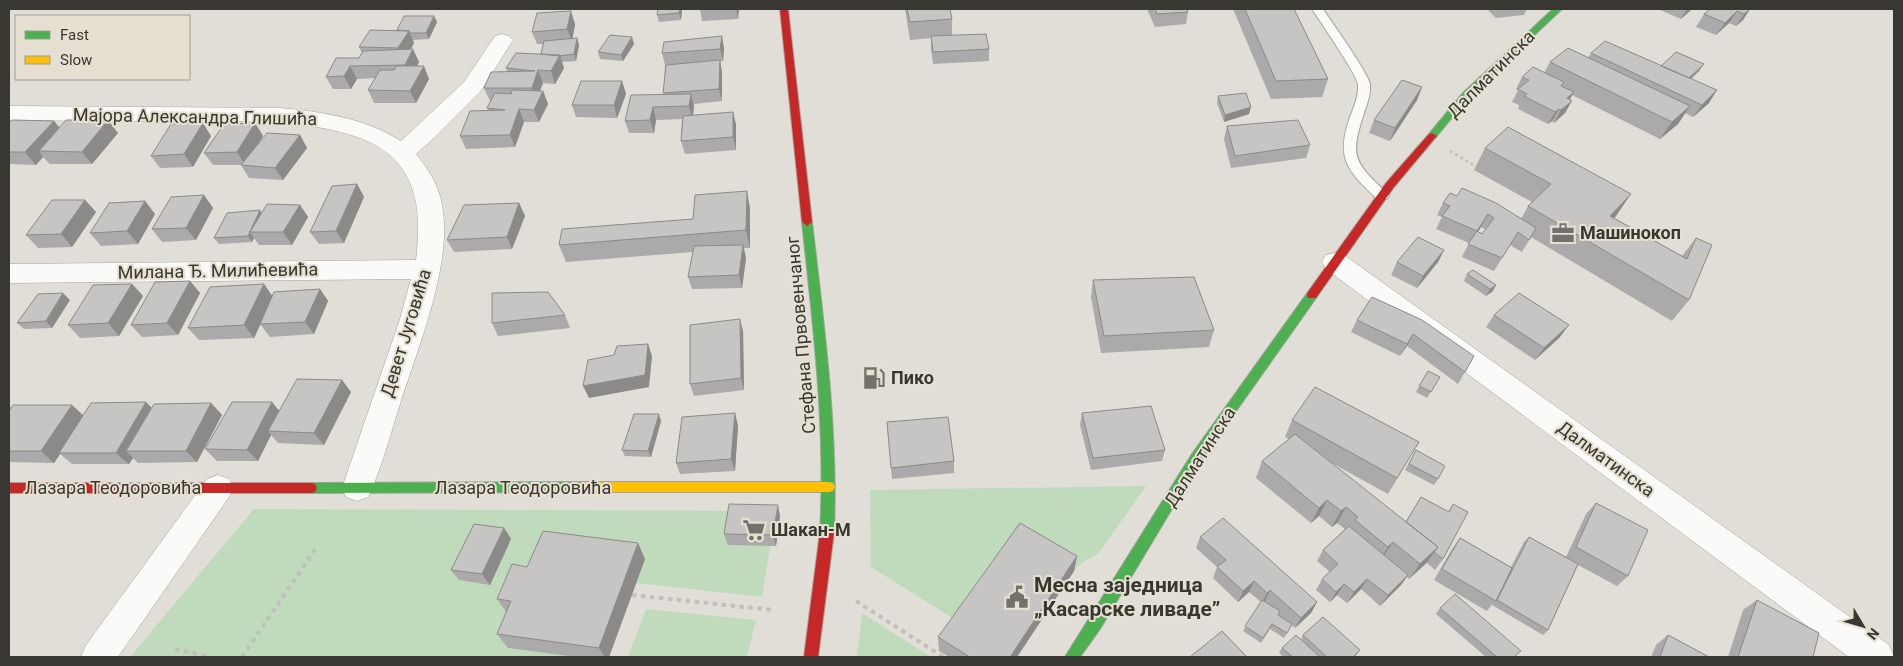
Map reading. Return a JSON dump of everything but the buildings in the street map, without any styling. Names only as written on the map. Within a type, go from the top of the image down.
[{"type":"street","name":"Стефана Првовенчаног","points":[[784,9],[828,421],[829,487],[825,558],[811,657]]},
{"type":"street","name":"Далматинска","points":[[1072,657],[1095,624],[1196,458],[1382,196],[1466,95],[1558,9]]},
{"type":"street","points":[[402,153],[426,133],[472,87],[502,40]]},
{"type":"street","name":"Мајора Александра Глишића","points":[[9,114],[280,115],[316,118],[356,128],[392,145],[402,153]]},
{"type":"street","name":"Девет Југовића","points":[[357,488],[424,285],[430,209],[426,187],[420,172],[402,153]]},
{"type":"street","name":"Далматинска","points":[[1335,262],[1877,657]]},
{"type":"street","name":"Милана Ђ. Милићевића","points":[[9,274],[426,269]]},
{"type":"street","name":"Лазара Теодоровића","points":[[9,488],[829,487]]},
{"type":"street","name":"Лазара Теодоровића","points":[[98,657],[218,488]]},
{"type":"lane","points":[[1318,9],[1364,82],[1365,95],[1348,143],[1353,165],[1382,196]]},
{"type":"path","points":[[1442,147],[1477,167]]},
{"type":"path","points":[[242,657],[316,548]]},
{"type":"path","points":[[632,595],[773,610]]},
{"type":"path","points":[[856,601],[942,657]]},
{"type":"path","points":[[175,649],[211,657]]},
{"type":"green space","points":[[1146,486],[1099,553],[1080,564],[1074,571],[959,622],[871,567],[870,490]]},
{"type":"green space","points":[[254,509],[776,511],[762,597],[636,583],[645,559],[508,648],[577,657],[130,657]]},
{"type":"green space","points":[[646,609],[756,620],[747,657],[628,657]]},
{"type":"green space","points":[[862,613],[931,657],[857,657]]},
{"type":"traffic: fast","points":[[1432,136],[1466,95],[1558,9]]},
{"type":"traffic: fast","points":[[807,222],[827,415],[829,454],[827,532]]},
{"type":"traffic: fast","points":[[1072,657],[1095,624],[1196,458],[1312,295]]},
{"type":"traffic: fast","points":[[311,488],[586,487]]},
{"type":"traffic: slow","points":[[586,487],[829,487]]},
{"type":"traffic: jam","points":[[784,9],[807,222]]},
{"type":"traffic: jam","points":[[1312,295],[1390,185],[1432,136]]},
{"type":"traffic: jam","points":[[9,488],[311,488]]},
{"type":"traffic: jam","points":[[811,657],[827,532]]},
{"type":"place","name":"Машинокоп","points":[[1563,233]]},
{"type":"place","name":"Пико","points":[[874,378]]},
{"type":"place","name":"Шакан-М","points":[[754,530]]},
{"type":"place","name":"Месна заједница „Касарске ливаде”","points":[[1017,597]]}]
